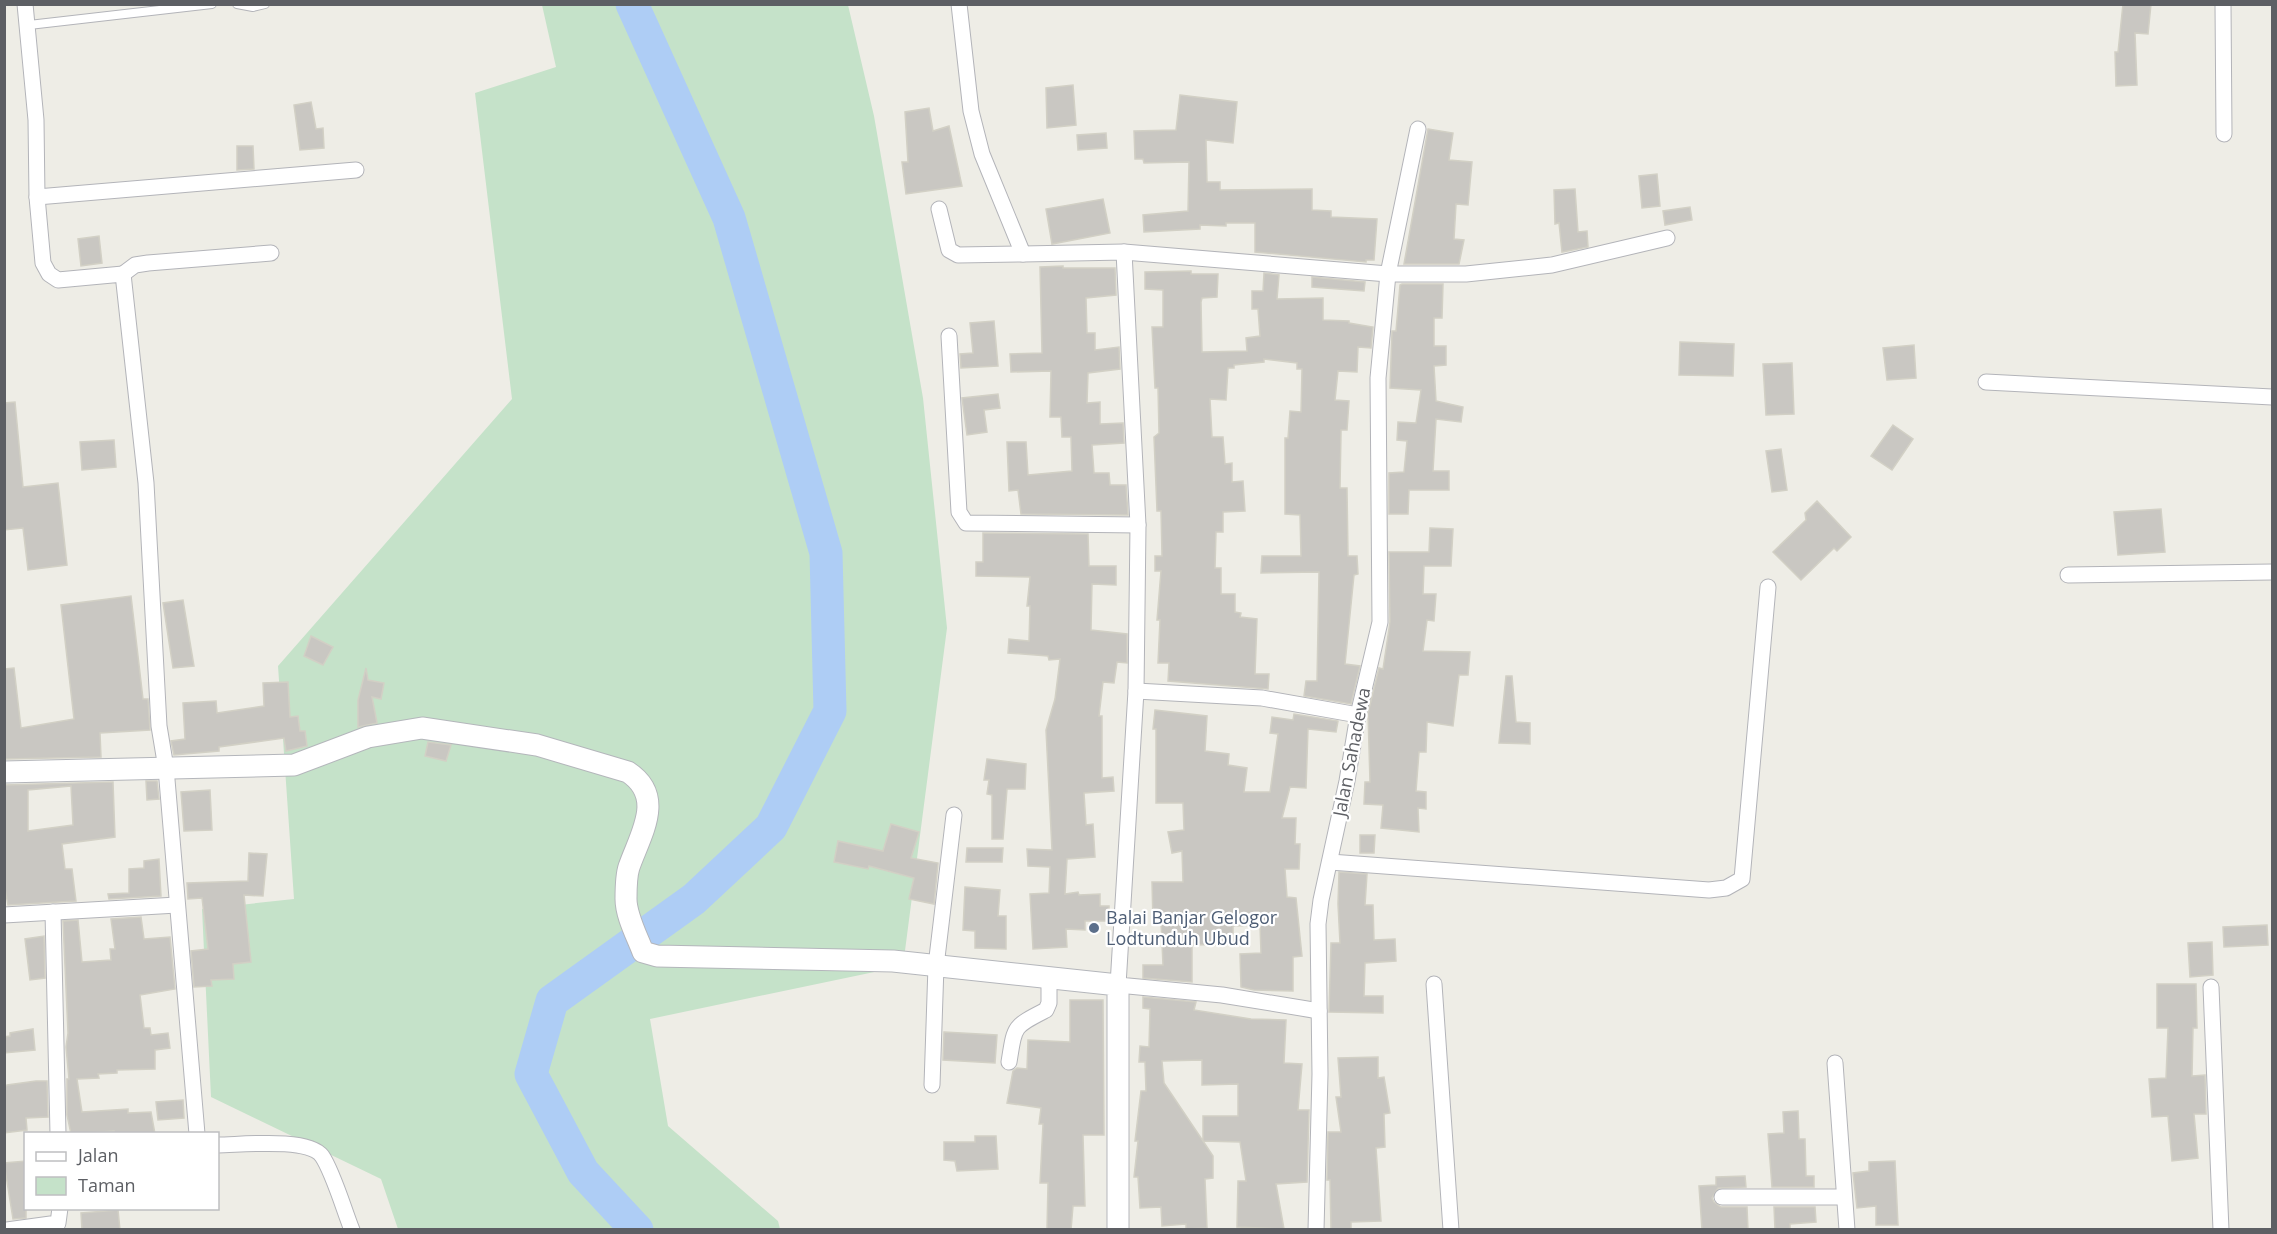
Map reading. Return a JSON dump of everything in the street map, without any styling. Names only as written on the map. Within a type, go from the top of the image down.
[{"type":"street","points":[[25,4],[29,25],[36,120],[43,263],[53,277],[58,279],[123,274],[135,265],[147,263],[271,253]]},
{"type":"street","points":[[959,4],[971,111],[982,154],[1023,254]]},
{"type":"street","points":[[2223,4],[2224,134]]},
{"type":"street","name":"Jalan Sahadewa","points":[[1316,1230],[1318,924],[1358,716],[1380,622],[1378,378],[1388,274],[1418,129]]},
{"type":"street","points":[[38,197],[356,170]]},
{"type":"street","points":[[939,209],[949,250],[952,253],[1124,252],[1388,274],[1466,274],[1552,265],[1667,238]]},
{"type":"street","points":[[1118,1230],[1118,985],[1136,691],[1138,525],[1124,252]]},
{"type":"street","points":[[123,274],[146,483],[159,726],[166,768],[197,1132]]},
{"type":"street","points":[[949,336],[959,512],[966,523],[1138,525]]},
{"type":"street","points":[[1986,382],[2272,397]]},
{"type":"street","points":[[2068,575],[2272,572]]},
{"type":"street","points":[[1330,862],[1709,890],[1735,885],[1742,879],[1746,850],[1750,766],[1768,587]]},
{"type":"street","points":[[1136,691],[1262,698],[1358,716]]},
{"type":"street","points":[[4,772],[294,765],[368,737],[422,728],[526,743],[583,757],[628,772],[637,778],[646,794],[649,819],[628,870],[626,902],[643,952],[657,956],[893,961],[1049,979],[1222,995],[1319,1011]]},
{"type":"street","points":[[932,1085],[936,966],[954,815]]},
{"type":"street","points":[[4,915],[177,905]]},
{"type":"street","points":[[53,912],[58,1132]]},
{"type":"street","points":[[1009,1062],[1014,1031],[1023,1021],[1046,1010],[1049,1003],[1049,979]]},
{"type":"street","points":[[1434,984],[1451,1230]]},
{"type":"street","points":[[2211,987],[2221,1230]]},
{"type":"street","points":[[1834,1063],[1847,1230]]},
{"type":"street","points":[[219,1145],[293,1145],[308,1147],[321,1155],[352,1230]]},
{"type":"street","points":[[1722,1197],[1844,1197]]},
{"type":"street","points":[[7,1230],[58,1223],[60,1210]]},
{"type":"lane","points":[[29,25],[212,4]]},
{"type":"lane","points":[[237,4],[253,7],[265,4]]},
{"type":"green space","points":[[542,5],[848,5],[874,116],[923,398],[947,628],[903,966],[650,1019],[668,1126],[778,1221],[780,1229],[398,1229],[381,1179],[211,1097],[202,909],[294,899],[278,666],[512,399],[475,93],[556,67]]},
{"type":"building","points":[[2123,4],[2151,4],[2148,34],[2135,33],[2137,85],[2116,86],[2115,52],[2118,52]]},
{"type":"building","points":[[1073,85],[1076,125],[1047,128],[1046,88]]},
{"type":"building","points":[[1180,95],[1237,102],[1233,143],[1206,140],[1207,182],[1220,182],[1220,190],[1312,189],[1312,210],[1331,211],[1331,217],[1377,219],[1374,260],[1366,260],[1366,262],[1255,252],[1255,223],[1226,223],[1226,226],[1200,225],[1200,229],[1144,232],[1143,215],[1188,211],[1189,162],[1144,163],[1143,159],[1135,159],[1134,131],[1176,130]]},
{"type":"building","points":[[311,102],[316,129],[323,128],[324,148],[300,150],[294,105]]},
{"type":"building","points":[[929,108],[933,131],[949,126],[962,186],[906,194],[902,162],[908,162],[905,112]]},
{"type":"building","points":[[1428,129],[1453,133],[1449,160],[1472,162],[1468,205],[1456,204],[1454,239],[1464,240],[1459,264],[1404,264]]},
{"type":"building","points":[[1106,133],[1107,148],[1078,150],[1077,135]]},
{"type":"building","points":[[237,146],[253,146],[254,169],[237,170]]},
{"type":"building","points":[[1657,174],[1660,206],[1642,208],[1639,176]]},
{"type":"building","points":[[1575,189],[1578,232],[1587,231],[1588,247],[1562,252],[1559,223],[1555,224],[1554,190]]},
{"type":"building","points":[[1103,199],[1110,233],[1052,244],[1046,209]]},
{"type":"building","points":[[1690,207],[1692,220],[1665,225],[1663,211]]},
{"type":"building","points":[[99,236],[102,263],[81,266],[78,239]]},
{"type":"building","points":[[1063,266],[1063,268],[1115,268],[1116,295],[1086,298],[1087,333],[1095,333],[1095,350],[1119,347],[1120,369],[1088,373],[1087,403],[1100,402],[1100,424],[1123,423],[1124,443],[1092,445],[1094,473],[1109,473],[1110,485],[1126,485],[1128,515],[1021,514],[1018,490],[1009,491],[1007,442],[1026,442],[1028,475],[1072,471],[1071,437],[1062,437],[1061,417],[1050,417],[1051,371],[1011,372],[1010,354],[1042,353],[1040,267]]},
{"type":"building","points":[[1191,271],[1191,274],[1218,274],[1217,297],[1202,298],[1201,302],[1202,352],[1247,351],[1246,338],[1260,336],[1258,309],[1252,309],[1252,291],[1263,291],[1264,273],[1279,275],[1277,299],[1323,298],[1323,320],[1349,321],[1349,323],[1373,327],[1371,348],[1358,347],[1357,372],[1338,371],[1335,400],[1349,401],[1347,430],[1341,430],[1340,488],[1347,488],[1348,556],[1357,556],[1358,574],[1354,575],[1345,664],[1360,666],[1351,704],[1304,696],[1306,681],[1317,681],[1319,572],[1261,573],[1262,556],[1301,556],[1300,515],[1285,514],[1285,438],[1288,438],[1290,411],[1301,412],[1302,369],[1297,369],[1297,363],[1264,359],[1264,362],[1234,365],[1234,368],[1228,368],[1226,400],[1210,399],[1212,437],[1223,437],[1225,464],[1232,463],[1232,482],[1243,481],[1245,511],[1223,512],[1223,532],[1216,532],[1215,568],[1221,568],[1221,594],[1235,594],[1235,612],[1241,613],[1240,617],[1257,619],[1255,674],[1269,674],[1268,689],[1168,681],[1169,663],[1158,663],[1160,620],[1157,620],[1161,571],[1155,571],[1155,556],[1162,556],[1161,511],[1157,511],[1154,437],[1159,433],[1158,388],[1155,388],[1152,327],[1163,327],[1163,290],[1145,289],[1145,272]]},
{"type":"building","points":[[1312,277],[1365,282],[1364,291],[1312,287]]},
{"type":"building","points":[[1443,284],[1442,318],[1434,318],[1434,346],[1446,346],[1446,365],[1434,366],[1436,401],[1463,407],[1461,422],[1436,419],[1433,471],[1449,471],[1449,490],[1409,490],[1408,514],[1389,514],[1389,473],[1404,472],[1407,441],[1397,440],[1398,422],[1416,423],[1421,390],[1390,388],[1392,331],[1396,331],[1400,285]]},
{"type":"building","points":[[994,321],[998,366],[961,368],[960,354],[973,353],[970,323]]},
{"type":"building","points":[[1680,342],[1734,344],[1733,376],[1679,375]]},
{"type":"building","points":[[1914,345],[1916,378],[1887,380],[1883,348]]},
{"type":"building","points":[[1792,363],[1794,414],[1766,415],[1763,364]]},
{"type":"building","points":[[998,394],[1000,408],[984,410],[987,432],[967,435],[962,398]]},
{"type":"building","points":[[15,402],[23,487],[58,483],[67,565],[28,570],[23,528],[4,530],[4,403]]},
{"type":"building","points":[[1893,425],[1913,439],[1892,470],[1871,456]]},
{"type":"building","points":[[114,440],[116,467],[82,470],[80,442]]},
{"type":"building","points":[[1781,449],[1787,490],[1772,492],[1766,451]]},
{"type":"building","points":[[1817,501],[1851,537],[1837,551],[1834,548],[1801,580],[1773,552],[1806,520],[1805,513]]},
{"type":"building","points":[[2161,509],[2165,552],[2118,555],[2114,512]]},
{"type":"building","points":[[1430,528],[1453,529],[1451,566],[1424,566],[1423,594],[1436,594],[1434,621],[1427,620],[1423,651],[1470,652],[1468,675],[1459,675],[1453,726],[1427,722],[1426,752],[1419,752],[1416,791],[1426,792],[1426,809],[1418,808],[1419,832],[1381,828],[1383,805],[1364,804],[1365,782],[1370,782],[1368,713],[1379,668],[1383,669],[1390,622],[1389,552],[1429,552]]},
{"type":"building","points":[[983,533],[1088,534],[1089,566],[1116,566],[1116,585],[1092,584],[1091,630],[1127,634],[1127,663],[1117,662],[1114,683],[1103,682],[1099,716],[1102,716],[1102,778],[1113,777],[1114,791],[1084,793],[1086,825],[1093,824],[1095,857],[1067,859],[1065,894],[1078,892],[1079,895],[1100,894],[1100,906],[1109,906],[1109,921],[1085,921],[1085,930],[1066,929],[1067,947],[1033,949],[1030,894],[1049,893],[1050,867],[1028,866],[1027,849],[1052,850],[1046,730],[1055,699],[1060,659],[1049,660],[1048,656],[1008,653],[1009,639],[1029,641],[1030,606],[1027,606],[1030,577],[976,576],[976,562],[983,562]]},
{"type":"building","points":[[131,596],[143,699],[148,699],[150,730],[100,733],[101,757],[4,759],[4,669],[14,668],[21,728],[74,719],[61,605]]},
{"type":"building","points":[[183,600],[194,666],[173,668],[163,603]]},
{"type":"building","points":[[311,636],[333,647],[323,665],[304,656]]},
{"type":"building","points":[[366,668],[368,680],[384,683],[381,699],[372,697],[377,723],[358,727],[358,700]]},
{"type":"building","points":[[1506,676],[1512,676],[1516,722],[1530,723],[1530,744],[1499,743]]},
{"type":"building","points":[[288,682],[290,717],[298,716],[300,731],[305,731],[307,746],[286,751],[284,738],[219,747],[219,751],[174,755],[171,741],[185,739],[183,703],[216,701],[217,713],[264,706],[263,683]]},
{"type":"building","points":[[1155,710],[1207,716],[1205,751],[1229,754],[1228,765],[1247,768],[1244,792],[1270,792],[1278,734],[1270,733],[1272,717],[1293,720],[1294,714],[1338,721],[1336,732],[1308,729],[1306,788],[1290,787],[1282,818],[1296,818],[1295,844],[1300,844],[1299,869],[1285,869],[1287,897],[1296,898],[1302,956],[1293,957],[1293,991],[1254,990],[1241,987],[1240,954],[1261,953],[1260,925],[1233,926],[1233,944],[1192,945],[1192,982],[1143,978],[1143,965],[1163,965],[1161,922],[1153,922],[1152,882],[1183,882],[1182,851],[1172,853],[1168,832],[1184,830],[1183,803],[1156,803],[1156,729],[1153,729]]},
{"type":"building","points":[[428,742],[451,745],[446,761],[425,756]]},
{"type":"building","points":[[987,759],[1026,764],[1025,789],[1007,789],[1003,839],[992,839],[992,795],[987,794],[989,780],[984,780]]},
{"type":"building","points":[[146,781],[157,781],[159,799],[147,800]]},
{"type":"building","points":[[113,782],[115,837],[62,844],[65,869],[72,869],[76,901],[8,905],[4,884],[4,785]],"holes":[[[71,786],[73,825],[28,831],[28,790]]]},
{"type":"building","points":[[210,790],[212,830],[184,831],[181,792]]},
{"type":"building","points":[[891,824],[919,832],[911,858],[938,863],[934,904],[909,899],[914,878],[869,866],[868,869],[834,862],[838,841],[883,851]]},
{"type":"building","points":[[1360,835],[1375,835],[1374,853],[1360,853]]},
{"type":"building","points":[[967,848],[1003,848],[1002,862],[966,862]]},
{"type":"building","points":[[249,853],[267,854],[263,896],[244,895],[251,962],[233,964],[234,979],[211,980],[212,986],[194,987],[191,951],[208,949],[202,898],[188,899],[187,883],[248,881]]},
{"type":"building","points":[[159,859],[161,896],[109,899],[108,894],[129,893],[129,869],[144,868],[144,861]]},
{"type":"building","points":[[1339,872],[1367,874],[1365,905],[1373,905],[1374,940],[1395,939],[1396,961],[1365,963],[1364,996],[1383,996],[1383,1013],[1329,1012],[1331,943],[1340,943]]},
{"type":"building","points":[[965,887],[1000,890],[998,916],[1006,916],[1006,949],[975,948],[975,931],[963,930]]},
{"type":"building","points":[[141,917],[144,939],[170,937],[175,989],[140,995],[144,1028],[150,1028],[151,1035],[168,1033],[170,1048],[155,1050],[155,1069],[117,1070],[117,1073],[98,1074],[99,1078],[77,1079],[82,1112],[128,1109],[128,1113],[151,1112],[155,1132],[71,1132],[67,1115],[67,1079],[69,1079],[63,921],[78,920],[82,962],[111,960],[110,949],[115,949],[111,919]]},
{"type":"building","points":[[2267,925],[2268,945],[2224,947],[2223,927]]},
{"type":"building","points":[[44,936],[45,978],[30,980],[25,939]]},
{"type":"building","points":[[2212,942],[2213,975],[2190,977],[2188,943]]},
{"type":"building","points":[[2157,984],[2196,984],[2197,1028],[2193,1028],[2192,1076],[2205,1075],[2206,1114],[2194,1114],[2198,1158],[2172,1161],[2168,1116],[2152,1117],[2149,1079],[2166,1078],[2168,1028],[2157,1028]]},
{"type":"building","points":[[1143,997],[1196,1002],[1194,1010],[1251,1019],[1286,1020],[1284,1063],[1302,1064],[1298,1110],[1309,1110],[1307,1182],[1276,1184],[1284,1229],[1237,1227],[1238,1181],[1246,1181],[1240,1142],[1203,1141],[1213,1156],[1213,1178],[1205,1179],[1207,1228],[1186,1229],[1186,1224],[1162,1226],[1161,1207],[1140,1208],[1138,1177],[1134,1177],[1138,1141],[1135,1141],[1141,1091],[1146,1091],[1145,1062],[1139,1062],[1140,1046],[1149,1047],[1150,1009],[1143,1008]],"holes":[[[1202,1060],[1202,1085],[1238,1084],[1238,1116],[1203,1116],[1203,1141],[1164,1083],[1162,1061]]]},
{"type":"building","points":[[1070,1000],[1103,1000],[1104,1135],[1083,1135],[1085,1206],[1073,1206],[1071,1230],[1047,1230],[1048,1183],[1040,1183],[1043,1124],[1039,1124],[1041,1108],[1007,1103],[1013,1071],[1017,1068],[1027,1069],[1028,1040],[1070,1042]]},
{"type":"building","points":[[33,1029],[35,1050],[4,1053],[4,1037],[10,1036],[10,1033]]},
{"type":"building","points":[[944,1032],[997,1035],[995,1063],[943,1060]]},
{"type":"building","points":[[1378,1057],[1378,1078],[1384,1077],[1390,1113],[1384,1114],[1385,1147],[1376,1148],[1381,1221],[1351,1222],[1351,1230],[1331,1230],[1330,1180],[1327,1180],[1328,1132],[1341,1132],[1336,1097],[1341,1097],[1338,1058]]},
{"type":"building","points":[[47,1081],[48,1117],[26,1118],[27,1130],[4,1133],[4,1088],[7,1085]]},
{"type":"building","points":[[183,1100],[184,1118],[158,1120],[156,1102]]},
{"type":"building","points":[[1798,1111],[1799,1139],[1805,1139],[1806,1176],[1814,1176],[1814,1187],[1772,1187],[1768,1134],[1784,1133],[1783,1112]]},
{"type":"building","points":[[975,1136],[996,1136],[998,1169],[957,1171],[955,1161],[944,1160],[944,1142],[975,1142]]},
{"type":"building","points":[[24,1161],[26,1218],[13,1219],[4,1163]]},
{"type":"building","points":[[1895,1161],[1898,1225],[1876,1225],[1876,1206],[1857,1208],[1853,1173],[1869,1171],[1869,1162]]},
{"type":"building","points":[[1745,1176],[1746,1187],[1718,1188],[1712,1198],[1721,1207],[1747,1207],[1748,1230],[1702,1230],[1699,1186],[1716,1185],[1716,1177]]},
{"type":"building","points":[[1774,1207],[1815,1207],[1816,1222],[1790,1224],[1790,1230],[1775,1230]]},
{"type":"building","points":[[118,1210],[120,1230],[82,1230],[81,1213]]},
{"type":"waterway","points":[[632,4],[729,218],[826,553],[830,711],[771,827],[694,899],[552,1001],[531,1074],[583,1172],[637,1230]]},
{"type":"place","name":"Balai Banjar Gelogor Lodtunduh Ubud","points":[[1094,928]]}]
